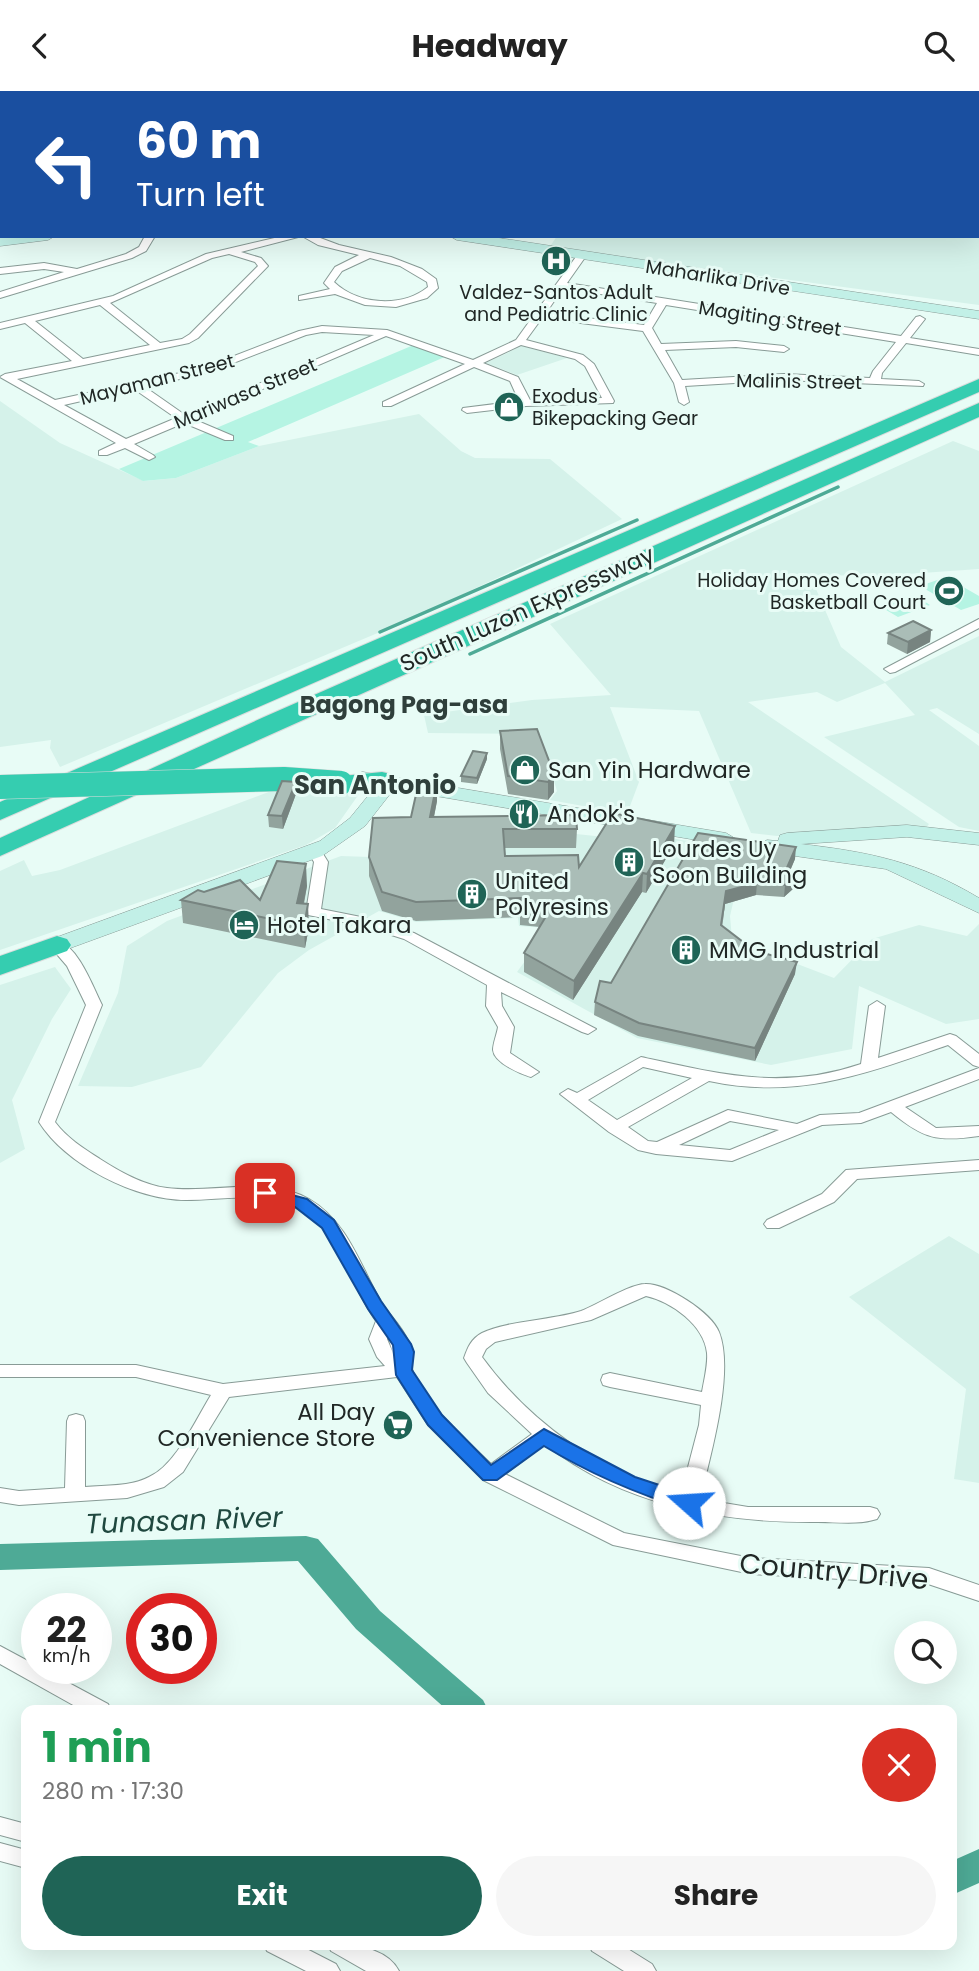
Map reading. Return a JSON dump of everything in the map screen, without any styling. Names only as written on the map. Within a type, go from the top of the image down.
[{"type":"highway","name":"South Luzon Expressway","points":[[0,811],[979,385]]},
{"type":"highway","name":"South Luzon Expressway","points":[[0,848],[285,717],[979,409]]},
{"type":"highway","points":[[0,787],[274,779],[386,781]]},
{"type":"highway","points":[[0,964],[57,945]]},
{"type":"street","points":[[0,242],[32,238]]},
{"type":"street","points":[[0,295],[83,272],[143,249],[149,238]]},
{"type":"street","points":[[0,326],[103,302],[128,294],[203,258],[288,238]]},
{"type":"street","points":[[303,298],[335,291],[367,301],[390,303],[419,299],[433,288],[432,281],[414,268],[333,247],[311,238]]},
{"type":"street","name":"Maharlika Drive","points":[[470,238],[979,314]]},
{"type":"street","points":[[4,376],[160,348],[194,336],[263,266],[258,260],[228,251]]},
{"type":"street","points":[[335,291],[329,283],[331,276],[340,268],[368,255]]},
{"type":"street","points":[[387,404],[520,342],[581,255]]},
{"type":"street","points":[[0,271],[44,266],[83,272]]},
{"type":"street","name":"Magiting Street","points":[[561,285],[979,352]]},
{"type":"street","points":[[647,328],[664,300]]},
{"type":"street","points":[[103,302],[160,348]]},
{"type":"street","points":[[541,315],[647,328],[679,383],[684,402]]},
{"type":"street","points":[[875,381],[877,373],[920,319]]},
{"type":"street","points":[[28,320],[82,364]]},
{"type":"street","name":"Mayaman Street","points":[[54,404],[226,364],[313,330],[387,333],[478,363],[514,379],[526,403]]},
{"type":"street","name":"Mariwasa Street","points":[[103,453],[387,333]]},
{"type":"street","points":[[467,410],[526,403],[608,401],[589,365],[579,357],[520,342]]},
{"type":"street","points":[[661,348],[736,344],[784,349]]},
{"type":"street","points":[[4,376],[149,457]]},
{"type":"street","name":"Malinis Street","points":[[679,383],[784,377],[919,384]]},
{"type":"street","points":[[135,385],[184,419],[229,438]]},
{"type":"street","points":[[890,669],[979,623]]},
{"type":"street","points":[[0,1371],[117,1369],[223,1391],[402,1370],[405,1352],[402,1344],[328,1224],[301,1203],[265,1193],[165,1194],[101,1167],[54,1135],[47,1122],[94,1005],[74,964],[57,945],[315,852],[352,830],[372,808],[386,781],[748,843],[881,862],[923,876],[979,907]]},
{"type":"street","points":[[748,843],[907,831],[979,839]]},
{"type":"street","points":[[315,852],[321,862],[313,912],[380,924],[405,932],[431,944],[495,983],[588,1030]]},
{"type":"street","points":[[495,983],[491,994],[493,1006],[506,1027],[501,1050],[503,1056],[531,1072]]},
{"type":"street","points":[[869,1067],[877,1006]]},
{"type":"street","points":[[979,1062],[950,1039],[829,1078],[781,1084],[740,1083],[641,1062],[572,1097],[635,1142],[656,1149],[732,1156],[827,1119],[862,1118],[979,1073]]},
{"type":"street","points":[[615,1128],[707,1076]]},
{"type":"street","points":[[894,1106],[937,1137],[979,1131]]},
{"type":"street","points":[[656,1149],[728,1115],[798,1129]]},
{"type":"street","points":[[774,1224],[828,1198],[852,1174],[979,1165]]},
{"type":"street","points":[[689,1503],[711,1400],[716,1354],[710,1331],[687,1309],[654,1291],[636,1292],[585,1316],[490,1337],[478,1345],[473,1358],[507,1403],[544,1436],[582,1461],[629,1482],[689,1503],[746,1514],[870,1514]]},
{"type":"street","name":"Country Drive","points":[[385,1320],[378,1339],[381,1349],[402,1370],[435,1420],[490,1475],[620,1540],[751,1566],[929,1576],[979,1593]]},
{"type":"street","points":[[610,1380],[711,1400]]},
{"type":"street","points":[[0,1495],[19,1499],[142,1488],[167,1476],[223,1391]]},
{"type":"street","points":[[75,1495],[76,1420]]},
{"type":"street","points":[[490,1475],[544,1436]]},
{"type":"street","points":[[0,1654],[92,1705]]},
{"type":"street","points":[[0,1826],[21,1832]]},
{"type":"street","points":[[0,1852],[21,1858]]},
{"type":"street","points":[[287,1950],[328,1971]]},
{"type":"street","points":[[350,1950],[387,1971]]},
{"type":"street","points":[[610,1950],[644,1971]]},
{"type":"shaded area","points":[[556,238],[979,238],[979,305],[549,248]]},
{"type":"shaded area","points":[[522,346],[567,358],[517,375],[486,363]]},
{"type":"shaded area","points":[[0,401],[60,443],[144,481],[176,478],[259,446],[419,414],[461,451],[475,458],[550,459],[622,519],[406,621],[60,767],[50,748],[51,740],[0,747]]},
{"type":"shaded area","points":[[953,441],[979,451],[979,569],[879,576],[810,575],[841,647],[885,682],[979,636],[979,734],[937,708],[929,710],[979,746],[979,831],[959,827],[824,737],[915,715],[885,683],[837,702],[817,692],[748,702],[929,824],[926,828],[900,827],[777,836],[751,833],[699,711],[610,707],[639,782],[627,814],[550,800],[557,791],[540,734],[428,733],[424,715],[532,700],[611,695],[550,624]]},
{"type":"shaded area","points":[[282,787],[359,794],[335,828],[306,845],[0,950],[0,871],[24,860],[32,876],[60,870]]},
{"type":"shaded area","points":[[613,824],[681,840],[746,847],[730,916],[732,939],[834,978],[872,939],[919,925],[967,936],[979,924],[979,1019],[946,1024],[859,986],[852,1049],[771,1065],[637,1038],[517,972],[549,928],[519,926],[518,918],[416,922],[379,911],[309,950],[278,973],[201,1067],[132,1087],[78,1086],[118,993],[127,946],[167,921],[341,856],[370,857],[576,834],[605,837]]},
{"type":"shaded area","points":[[55,967],[71,989],[52,1019],[12,1100],[25,1149],[0,1163],[0,985]]},
{"type":"shaded area","points":[[949,1236],[979,1254],[979,1483],[954,1479],[966,1389],[849,1297]]},
{"type":"green space","points":[[416,344],[447,356],[248,442],[259,446],[176,478],[143,481],[119,469]]},
{"type":"green space","name":"Holiday Homes Covered Basketball Court","points":[[946,577],[979,596],[979,604],[961,610],[920,586]]},
{"type":"green space","points":[[915,595],[930,605],[898,617],[881,607]]},
{"type":"building","points":[[913,621],[931,630],[908,642],[888,633]]},
{"type":"building","points":[[537,729],[554,774],[548,782],[508,776],[500,731]]},
{"type":"building","points":[[473,751],[487,753],[477,778],[461,776]]},
{"type":"building","points":[[282,781],[296,782],[282,816],[268,815]]},
{"type":"building","points":[[419,781],[437,782],[430,817],[576,815],[577,829],[503,829],[505,856],[578,855],[579,867],[613,813],[675,826],[647,874],[643,873],[574,981],[524,953],[551,908],[520,906],[521,898],[416,902],[382,892],[369,857],[373,818],[411,817]]},
{"type":"building","name":"MMG Industrial","points":[[698,833],[796,847],[785,872],[795,875],[785,885],[757,883],[726,891],[721,925],[755,951],[797,962],[755,1048],[639,1023],[595,1002],[600,981],[611,983]]},
{"type":"building","points":[[277,861],[306,864],[297,903],[308,904],[304,926],[181,900],[198,890],[204,892],[240,880],[260,900]]},
{"type":"waterway","points":[[470,654],[838,487]]},
{"type":"waterway","points":[[380,632],[637,520]]},
{"type":"waterway","name":"Tunasan River","points":[[0,1557],[306,1548],[368,1620],[465,1705]]},
{"type":"waterway","name":"Tunasan River","points":[[957,1876],[979,1865]]},
{"type":"place","name":"Valdez-Santos Adult and Pediatric Clinic","points":[[556,261]]},
{"type":"place","name":"Exodus Bikepacking Gear","points":[[509,407]]},
{"type":"place","name":"Holiday Homes Covered Basketball Court","points":[[949,591]]},
{"type":"place","name":"San Yin Hardware","points":[[525,770]]},
{"type":"place","name":"Andok's","points":[[524,814]]},
{"type":"place","name":"Lourdes Uy Soon Building","points":[[629,862]]},
{"type":"place","name":"United Polyresins","points":[[472,894]]},
{"type":"place","name":"Hotel Takara","points":[[244,925]]},
{"type":"place","name":"MMG Industrial","points":[[686,950]]},
{"type":"place","name":"All Day Convenience Store","points":[[398,1425]]},
{"type":"district","name":"Bagong Pag-asa","points":[[404,705]]},
{"type":"district","name":"San Antonio","points":[[375,785]]},
{"type":"route","points":[[265,1193],[301,1203],[315,1211],[328,1224],[374,1305],[398,1336],[405,1352],[402,1370],[435,1420],[490,1475],[544,1436],[582,1461],[629,1482],[689,1503]]}]
